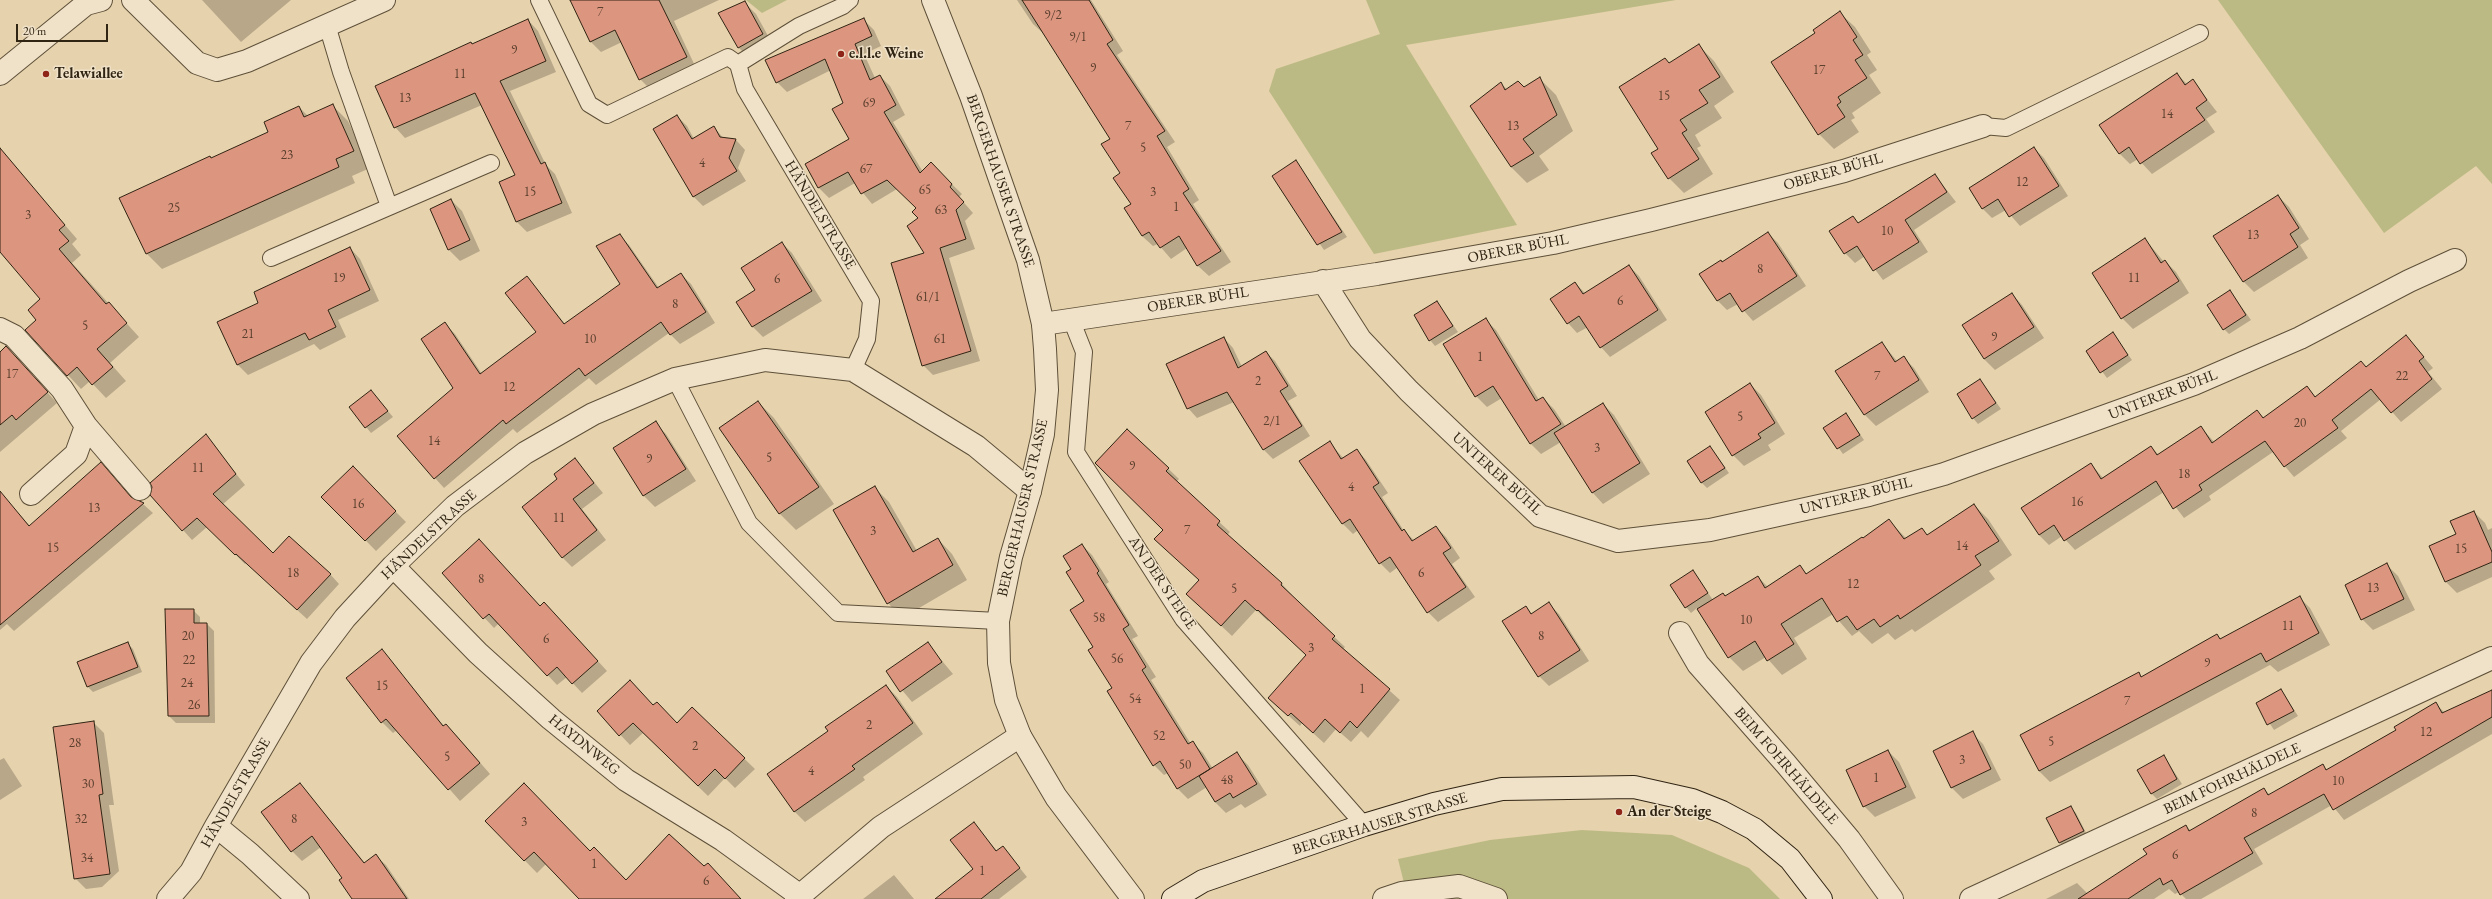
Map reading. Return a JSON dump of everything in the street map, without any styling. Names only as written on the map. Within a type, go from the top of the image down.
[{"type":"street","points":[[0,74],[86,4],[101,0]]},
{"type":"street","points":[[133,0],[196,63],[217,70],[247,61],[384,0]]},
{"type":"street","name":"BERGERHAUSER STRASSE","points":[[933,0],[1010,203],[1028,260],[1043,324],[1048,390],[1043,434],[1030,492],[1011,557],[998,621],[999,662],[1006,700],[1020,736],[1056,796],[1133,899]]},
{"type":"street","name":"OBERER BÜHL","points":[[1043,324],[1457,260],[1553,242],[1651,220],[1844,171],[1983,126]]},
{"type":"street","name":"UNTERER BÜHL","points":[[1323,281],[1360,339],[1409,391],[1540,516],[1618,540],[1710,530],[1869,495],[1944,474],[2194,384],[2300,338],[2409,281],[2455,260]]},
{"type":"street","points":[[0,329],[14,336],[62,389],[86,426],[140,489]]},
{"type":"street","name":"HÄNDELSTRASSE","points":[[168,899],[191,872],[216,826],[311,663],[346,618],[393,566],[455,506],[525,453],[593,414],[675,379],[765,360],[853,370],[976,446],[1030,492]]},
{"type":"street","points":[[32,494],[76,454],[86,426]]},
{"type":"street","name":"HAYDNWEG","points":[[393,566],[478,653],[551,719],[626,780],[723,840],[797,897]]},
{"type":"street","name":"BEIM FOHRHÄLDELE","points":[[1680,633],[1698,664],[1786,764],[1849,839],[1892,899]]},
{"type":"street","name":"BEIM FOHRHÄLDELE","points":[[1971,899],[2492,658]]},
{"type":"street","points":[[797,897],[881,827],[1020,736]]},
{"type":"street","name":"BERGERHAUSER STRASSE","points":[[1173,899],[1204,881],[1364,825],[1434,804],[1502,789],[1634,787],[1692,800],[1722,812],[1754,829],[1790,859],[1821,899]]},
{"type":"street","points":[[216,826],[250,854],[298,899]]},
{"type":"street","points":[[1384,899],[1402,893],[1459,886],[1496,899]]},
{"type":"lane","points":[[538,0],[589,104],[607,115],[728,58],[738,64],[799,26],[843,6],[850,0]]},
{"type":"lane","points":[[327,25],[341,72],[389,206]]},
{"type":"lane","points":[[1983,126],[2006,128],[2200,33]]},
{"type":"lane","name":"HÄNDELSTRASSE","points":[[738,64],[745,89],[871,301],[867,339],[853,370]]},
{"type":"lane","points":[[270,258],[491,163]]},
{"type":"lane","name":"AN DER STEIGE","points":[[1071,319],[1084,352],[1076,452],[1183,619],[1364,825]]},
{"type":"lane","points":[[675,379],[748,523],[838,613],[998,621]]},
{"type":"shaded area","points":[[746,0],[787,0],[762,13]]},
{"type":"shaded area","points":[[1366,0],[1676,0],[1406,45],[1517,225],[1374,254],[1269,91],[1276,69],[1380,34]]},
{"type":"shaded area","points":[[2218,0],[2492,0],[2492,184],[2476,166],[2384,233]]},
{"type":"shaded area","points":[[1582,830],[1672,835],[1749,868],[1780,899],[1408,899],[1398,859],[1490,840]]},
{"type":"building","points":[[570,0],[659,0],[687,57],[639,80],[615,30],[590,42]]},
{"type":"building","points":[[1022,0],[1089,0],[1113,40],[1107,44],[1165,131],[1157,136],[1189,189],[1183,193],[1221,251],[1197,266],[1179,236],[1160,248],[1149,232],[1142,236],[1124,208],[1131,204],[1113,178],[1120,173],[1101,144],[1110,139]]},
{"type":"building","points":[[745,1],[763,34],[738,48],[718,13]]},
{"type":"building","points":[[1840,11],[1857,37],[1853,40],[1863,55],[1855,60],[1867,78],[1838,97],[1841,102],[1837,105],[1845,117],[1818,135],[1771,62],[1815,33],[1813,30]]},
{"type":"building","points":[[864,18],[872,36],[855,44],[870,80],[880,75],[896,105],[884,112],[920,173],[931,162],[952,184],[950,187],[964,202],[956,210],[966,239],[940,248],[971,351],[922,366],[891,263],[924,253],[907,226],[918,218],[912,212],[916,208],[887,180],[861,194],[848,172],[818,188],[805,164],[849,139],[832,109],[843,103],[825,59],[776,83],[765,60]]},
{"type":"building","points":[[528,19],[546,61],[500,81],[541,164],[545,162],[562,203],[516,222],[499,182],[515,175],[475,93],[394,128],[375,86],[471,42],[472,44]]},
{"type":"building","points":[[1699,44],[1720,77],[1699,90],[1708,103],[1680,120],[1687,130],[1682,133],[1699,159],[1668,179],[1651,153],[1658,149],[1619,87],[1665,58],[1669,63]]},
{"type":"building","points":[[2177,73],[2185,85],[2193,79],[2207,100],[2196,108],[2205,120],[2140,164],[2129,147],[2119,154],[2099,125]]},
{"type":"building","points":[[1540,77],[1557,115],[1523,139],[1534,153],[1511,167],[1470,106],[1501,82],[1505,90],[1518,81],[1524,87]]},
{"type":"building","points":[[333,104],[354,151],[336,159],[339,167],[146,254],[119,198],[210,156],[211,158],[268,132],[264,122],[299,106],[304,117]]},
{"type":"building","points":[[677,115],[692,139],[714,126],[720,137],[736,139],[729,158],[737,171],[693,197],[653,129]]},
{"type":"building","points":[[2034,147],[2059,186],[2009,217],[1998,199],[1982,209],[1969,188]]},
{"type":"building","points":[[0,148],[65,225],[59,230],[69,241],[59,249],[106,304],[109,302],[127,323],[97,349],[113,367],[92,385],[77,367],[67,376],[25,330],[36,320],[28,310],[40,299],[0,252]]},
{"type":"building","points":[[1296,160],[1342,232],[1317,245],[1272,176]]},
{"type":"building","points":[[1935,174],[1947,192],[1905,220],[1919,242],[1873,271],[1857,246],[1844,254],[1829,231],[1853,216],[1858,223]]},
{"type":"building","points":[[2278,195],[2299,228],[2290,234],[2298,247],[2243,282],[2213,236]]},
{"type":"building","points":[[451,199],[470,240],[448,250],[430,209]]},
{"type":"building","points":[[1768,232],[1797,276],[1742,312],[1730,293],[1717,301],[1699,274],[1721,260],[1722,262]]},
{"type":"building","points":[[620,234],[657,288],[681,273],[706,312],[670,335],[661,322],[585,376],[579,368],[506,424],[503,420],[434,479],[397,436],[453,388],[421,339],[445,322],[480,374],[536,332],[505,293],[527,276],[564,324],[620,284],[596,246]]},
{"type":"building","points":[[2145,238],[2161,263],[2165,260],[2179,281],[2121,319],[2092,273]]},
{"type":"building","points":[[782,242],[812,291],[752,327],[736,302],[755,290],[741,268]]},
{"type":"building","points":[[350,247],[370,290],[328,310],[336,327],[309,340],[305,333],[237,365],[217,322],[258,303],[254,292]]},
{"type":"building","points":[[1629,265],[1658,310],[1600,348],[1579,316],[1567,324],[1550,299],[1575,282],[1583,294]]},
{"type":"building","points":[[2230,290],[2246,315],[2223,330],[2207,305]]},
{"type":"building","points":[[2012,293],[2034,327],[1984,359],[1962,325]]},
{"type":"building","points":[[1437,301],[1453,326],[1429,341],[1414,315]]},
{"type":"building","points":[[1486,318],[1536,401],[1543,397],[1561,424],[1530,444],[1493,386],[1475,397],[1443,344]]},
{"type":"building","points":[[2113,332],[2128,355],[2100,373],[2086,351]]},
{"type":"building","points":[[2406,335],[2424,357],[2419,361],[2432,379],[2391,413],[2371,389],[2332,420],[2338,428],[2284,467],[2265,441],[2199,485],[2202,490],[2173,509],[2156,481],[2064,541],[2054,525],[2039,535],[2021,508],[2091,463],[2101,479],[2151,446],[2157,455],[2201,426],[2212,443],[2257,410],[2263,418],[2307,386],[2315,397],[2361,361],[2366,367]]},
{"type":"building","points":[[1224,337],[1238,368],[1266,351],[1288,386],[1280,391],[1302,426],[1263,450],[1227,392],[1187,409],[1166,364]]},
{"type":"building","points":[[1882,342],[1895,362],[1904,356],[1919,380],[1864,415],[1835,371]]},
{"type":"building","points":[[6,346],[48,392],[16,420],[12,415],[0,425],[0,352]]},
{"type":"building","points":[[1980,379],[1996,403],[1972,419],[1957,394]]},
{"type":"building","points":[[1750,383],[1775,423],[1758,434],[1761,438],[1732,456],[1705,412]]},
{"type":"building","points":[[371,390],[388,411],[365,428],[349,407]]},
{"type":"building","points":[[758,401],[819,487],[779,514],[719,428]]},
{"type":"building","points":[[1603,403],[1640,463],[1592,493],[1554,433]]},
{"type":"building","points":[[1846,413],[1860,435],[1837,449],[1823,428]]},
{"type":"building","points":[[656,421],[686,469],[643,496],[613,448]]},
{"type":"building","points":[[1127,429],[1169,468],[1166,471],[1220,521],[1217,525],[1282,583],[1281,585],[1335,636],[1332,639],[1390,689],[1357,728],[1350,721],[1340,733],[1325,719],[1313,733],[1291,713],[1288,716],[1268,698],[1306,655],[1258,610],[1257,611],[1245,600],[1221,626],[1186,594],[1199,580],[1154,539],[1163,530],[1095,463]]},
{"type":"building","points":[[206,434],[236,474],[213,494],[273,553],[289,536],[331,574],[297,610],[236,554],[235,555],[197,518],[182,531],[150,495],[152,487],[150,483]]},
{"type":"building","points":[[1330,441],[1341,459],[1357,449],[1379,483],[1373,487],[1402,531],[1404,529],[1412,541],[1436,526],[1451,548],[1443,553],[1466,587],[1427,613],[1390,557],[1379,564],[1350,519],[1342,524],[1299,461]]},
{"type":"building","points":[[1710,446],[1725,468],[1701,483],[1687,461]]},
{"type":"building","points":[[575,458],[594,483],[573,499],[597,530],[562,558],[522,507],[557,479],[554,474]]},
{"type":"building","points":[[101,462],[131,497],[144,503],[0,625],[0,491],[29,526]]},
{"type":"building","points":[[353,466],[396,511],[365,541],[321,497]]},
{"type":"building","points":[[875,486],[913,552],[938,538],[953,565],[887,604],[833,510]]},
{"type":"building","points":[[1974,504],[1999,541],[1975,556],[1981,565],[1900,619],[1898,615],[1880,627],[1874,619],[1857,630],[1847,616],[1837,622],[1822,598],[1781,624],[1794,644],[1767,661],[1755,641],[1728,658],[1697,609],[1723,593],[1725,596],[1758,576],[1765,588],[1800,565],[1806,574],[1862,537],[1863,538],[1889,519],[1904,539],[1922,528],[1927,535]]},
{"type":"building","points":[[2474,511],[2492,552],[2492,562],[2445,582],[2429,546],[2456,534],[2450,521]]},
{"type":"building","points":[[479,539],[540,606],[544,602],[598,661],[572,684],[557,667],[547,676],[489,614],[483,619],[442,573]]},
{"type":"building","points":[[1082,544],[1099,571],[1097,573],[1129,625],[1123,629],[1146,667],[1142,670],[1188,744],[1193,741],[1210,769],[1177,789],[1160,761],[1153,766],[1107,691],[1112,688],[1088,650],[1093,647],[1070,610],[1084,601],[1066,572],[1071,569],[1063,556]]},
{"type":"building","points":[[2387,563],[2404,599],[2361,620],[2345,585]]},
{"type":"building","points":[[1693,570],[1708,593],[1685,608],[1670,585]]},
{"type":"building","points":[[2300,596],[2319,633],[2266,662],[2261,653],[2039,771],[2020,735],[2139,672],[2141,677],[2217,634],[2220,639]]},
{"type":"building","points":[[1549,602],[1580,650],[1538,677],[1502,621],[1526,606],[1531,614]]},
{"type":"building","points":[[165,609],[194,609],[194,623],[207,623],[209,716],[168,716]]},
{"type":"building","points":[[128,642],[138,667],[87,687],[77,662]]},
{"type":"building","points":[[928,642],[942,662],[900,692],[886,671]]},
{"type":"building","points":[[382,649],[443,726],[446,724],[480,763],[448,790],[386,719],[381,723],[346,678]]},
{"type":"building","points":[[630,680],[653,705],[657,702],[677,723],[692,707],[745,758],[725,779],[715,769],[698,786],[633,723],[619,736],[597,711]]},
{"type":"building","points":[[886,685],[913,723],[852,766],[855,769],[794,812],[767,774],[828,731],[825,727]]},
{"type":"building","points":[[2281,689],[2294,711],[2267,725],[2256,703]]},
{"type":"building","points":[[2492,690],[2492,717],[2333,810],[2324,794],[2244,838],[2253,853],[2180,895],[2172,880],[2163,885],[2160,878],[2128,899],[2078,899],[2147,854],[2143,849],[2186,825],[2189,831],[2264,788],[2268,795],[2323,764],[2326,770],[2396,730],[2394,727],[2436,702],[2442,713]]},
{"type":"building","points":[[94,721],[103,794],[99,795],[110,874],[74,879],[53,727]]},
{"type":"building","points":[[1973,731],[1991,769],[1951,788],[1933,751]]},
{"type":"building","points":[[1888,750],[1906,787],[1863,807],[1846,770]]},
{"type":"building","points":[[1237,752],[1257,784],[1233,798],[1230,793],[1215,802],[1199,776]]},
{"type":"building","points":[[2164,755],[2177,779],[2151,794],[2137,770]]},
{"type":"building","points":[[300,783],[364,863],[376,854],[407,899],[352,899],[339,880],[342,878],[312,836],[291,852],[261,812]]},
{"type":"building","points":[[524,783],[590,851],[594,847],[626,880],[669,834],[704,866],[708,863],[741,899],[579,899],[534,852],[524,861],[485,821]]},
{"type":"building","points":[[2071,806],[2084,831],[2059,843],[2046,818]]},
{"type":"building","points":[[974,822],[996,851],[1003,846],[1020,868],[981,899],[935,899],[973,869],[950,840]]},
{"type":"place","name":"e.l.l.e Weine","points":[[841,54]]},
{"type":"place","name":"Telawiallee","points":[[46,74]]},
{"type":"place","name":"An der Steige","points":[[1619,812]]}]
